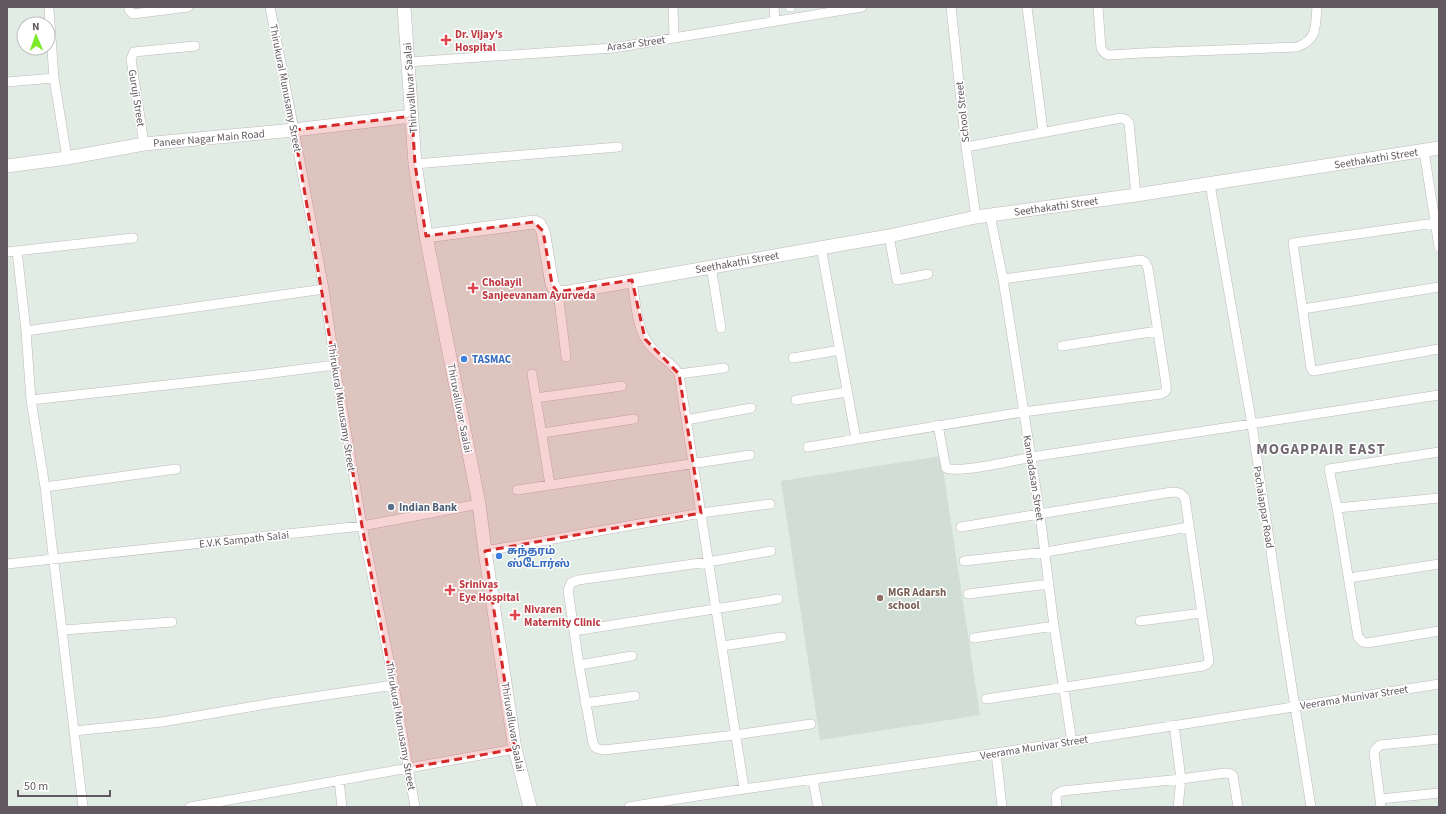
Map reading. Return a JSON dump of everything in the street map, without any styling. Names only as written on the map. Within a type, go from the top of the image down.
[{"type":"street","points":[[128,7],[130,13],[133,14],[188,7]]},
{"type":"street","name":"Thirukural Munusamy Street","points":[[270,7],[324,290],[362,526],[394,685],[415,807]]},
{"type":"street","name":"Thiruvalluvar Saalai","points":[[404,7],[415,164],[426,236],[479,504],[515,749],[530,807]]},
{"type":"street","points":[[673,7],[674,38]]},
{"type":"street","points":[[774,7],[775,21]]},
{"type":"street","name":"Arasar Street","points":[[408,62],[613,48],[862,7]]},
{"type":"street","name":"School Street","points":[[951,7],[966,147],[976,217]]},
{"type":"street","points":[[1027,7],[1043,131]]},
{"type":"street","points":[[1098,7],[1101,48],[1102,52],[1110,56],[1142,53],[1297,47],[1311,40],[1315,32],[1317,7]]},
{"type":"street","points":[[49,10],[54,78],[67,158]]},
{"type":"street","name":"Guruji Street","points":[[144,144],[131,59],[134,52],[196,46]]},
{"type":"street","points":[[7,82],[54,78]]},
{"type":"street","name":"Paneer Nagar Main Road","points":[[7,166],[67,158],[144,144],[294,130],[412,116]]},
{"type":"street","points":[[966,147],[1043,131],[1121,118],[1125,119],[1129,123],[1136,196]]},
{"type":"street","points":[[415,164],[618,147]]},
{"type":"street","name":"Seethakathi Street","points":[[558,292],[563,293],[889,236],[976,217],[1136,196],[1439,148]]},
{"type":"street","points":[[1424,151],[1436,204],[1435,223],[1439,244]]},
{"type":"street","name":"Pachaiappar Road","points":[[1210,184],[1252,425],[1311,807]]},
{"type":"street","name":"Kannadasan Street","points":[[990,215],[1003,279],[1046,552],[1054,626],[1072,742]]},
{"type":"street","points":[[426,236],[534,222],[539,224],[543,231],[552,284],[554,289],[558,292],[566,357]]},
{"type":"street","points":[[1435,223],[1293,243],[1311,368],[1313,371],[1439,349]]},
{"type":"street","points":[[889,236],[897,280],[928,274]]},
{"type":"street","points":[[7,252],[133,238]]},
{"type":"street","points":[[821,248],[856,439]]},
{"type":"street","points":[[17,251],[26,331],[31,400],[45,487],[83,807]]},
{"type":"street","points":[[808,447],[1024,412],[1161,394],[1165,392],[1167,389],[1148,268],[1145,262],[1141,260],[1003,279]]},
{"type":"street","points":[[711,266],[721,328]]},
{"type":"street","points":[[632,280],[640,328],[644,339],[653,350],[676,368],[679,374],[744,788]]},
{"type":"street","points":[[1303,309],[1439,287]]},
{"type":"street","points":[[26,331],[324,290]]},
{"type":"street","points":[[1062,346],[1157,331]]},
{"type":"street","points":[[794,358],[840,350]]},
{"type":"street","points":[[31,400],[335,365]]},
{"type":"street","points":[[679,374],[724,368]]},
{"type":"street","points":[[532,374],[550,485]]},
{"type":"street","points":[[536,398],[622,386]]},
{"type":"street","points":[[796,400],[848,392]]},
{"type":"street","points":[[938,426],[946,468],[958,470],[1030,457],[1252,425],[1439,395]]},
{"type":"street","points":[[686,420],[751,408]]},
{"type":"street","points":[[542,433],[634,419]]},
{"type":"street","points":[[1439,452],[1329,469],[1337,508],[1358,637],[1362,642],[1367,643],[1439,630]]},
{"type":"street","points":[[517,490],[750,455]]},
{"type":"street","points":[[45,487],[176,469]]},
{"type":"street","points":[[961,527],[1178,492],[1182,494],[1185,498],[1209,660],[1207,664],[1203,666],[986,699]]},
{"type":"street","points":[[1337,508],[1439,498]]},
{"type":"street","name":"E.V.K Sampath Salai","points":[[7,564],[362,526],[479,504]]},
{"type":"street","points":[[485,551],[701,513],[770,504]]},
{"type":"street","points":[[964,561],[1046,552],[1189,527]]},
{"type":"street","points":[[771,551],[708,562],[578,580],[571,583],[568,590],[585,703],[593,743],[594,747],[597,749],[604,750],[735,735],[812,724]]},
{"type":"street","points":[[1348,578],[1439,564]]},
{"type":"street","points":[[968,594],[1049,584]]},
{"type":"street","points":[[574,630],[778,599]]},
{"type":"street","points":[[1140,621],[1202,613]]},
{"type":"street","points":[[63,630],[172,622]]},
{"type":"street","points":[[974,638],[1054,626]]},
{"type":"street","points":[[722,646],[782,638]]},
{"type":"street","points":[[579,665],[632,656]]},
{"type":"street","name":"Veerama Munivar Street","points":[[629,807],[646,806],[744,788],[813,780],[1072,742],[1439,684]]},
{"type":"street","points":[[74,730],[162,722],[273,703],[394,685]]},
{"type":"street","points":[[585,703],[635,696]]},
{"type":"street","points":[[1174,725],[1181,779],[1178,807]]},
{"type":"street","points":[[1439,739],[1380,745],[1374,753],[1381,803],[1439,793]]},
{"type":"street","points":[[190,807],[515,749]]},
{"type":"street","points":[[996,753],[1002,807]]},
{"type":"street","points":[[1057,807],[1056,797],[1057,794],[1062,791],[1225,773],[1234,776],[1238,807]]},
{"type":"street","points":[[340,780],[342,807]]},
{"type":"street","points":[[813,780],[818,807]]},
{"type":"highlighted area","points":[[412,116],[415,164],[426,236],[534,222],[543,231],[552,284],[557,292],[632,280],[645,339],[679,374],[701,513],[485,551],[515,749],[408,768],[362,526],[294,130]]},
{"type":"shaded area","name":"MGR Adarsh school","points":[[941,456],[980,715],[820,740],[781,481]]},
{"type":"place","name":"Dr. Vijay's Hospital","points":[[446,40]]},
{"type":"place","name":"Cholayil Sanjeevanam Ayurveda","points":[[473,288]]},
{"type":"place","name":"TASMAC","points":[[464,359]]},
{"type":"place","name":"Indian Bank","points":[[391,507]]},
{"type":"place","name":"சுந்தரம் ஸ்டோர்ஸ்","points":[[499,556]]},
{"type":"place","name":"Srinivas Eye Hospital","points":[[450,590]]},
{"type":"place","name":"MGR Adarsh school","points":[[880,598]]},
{"type":"place","name":"Nivaren Maternity Clinic","points":[[515,615]]},
{"type":"district","name":"MOGAPPAIR EAST","points":[[1321,449]]}]
